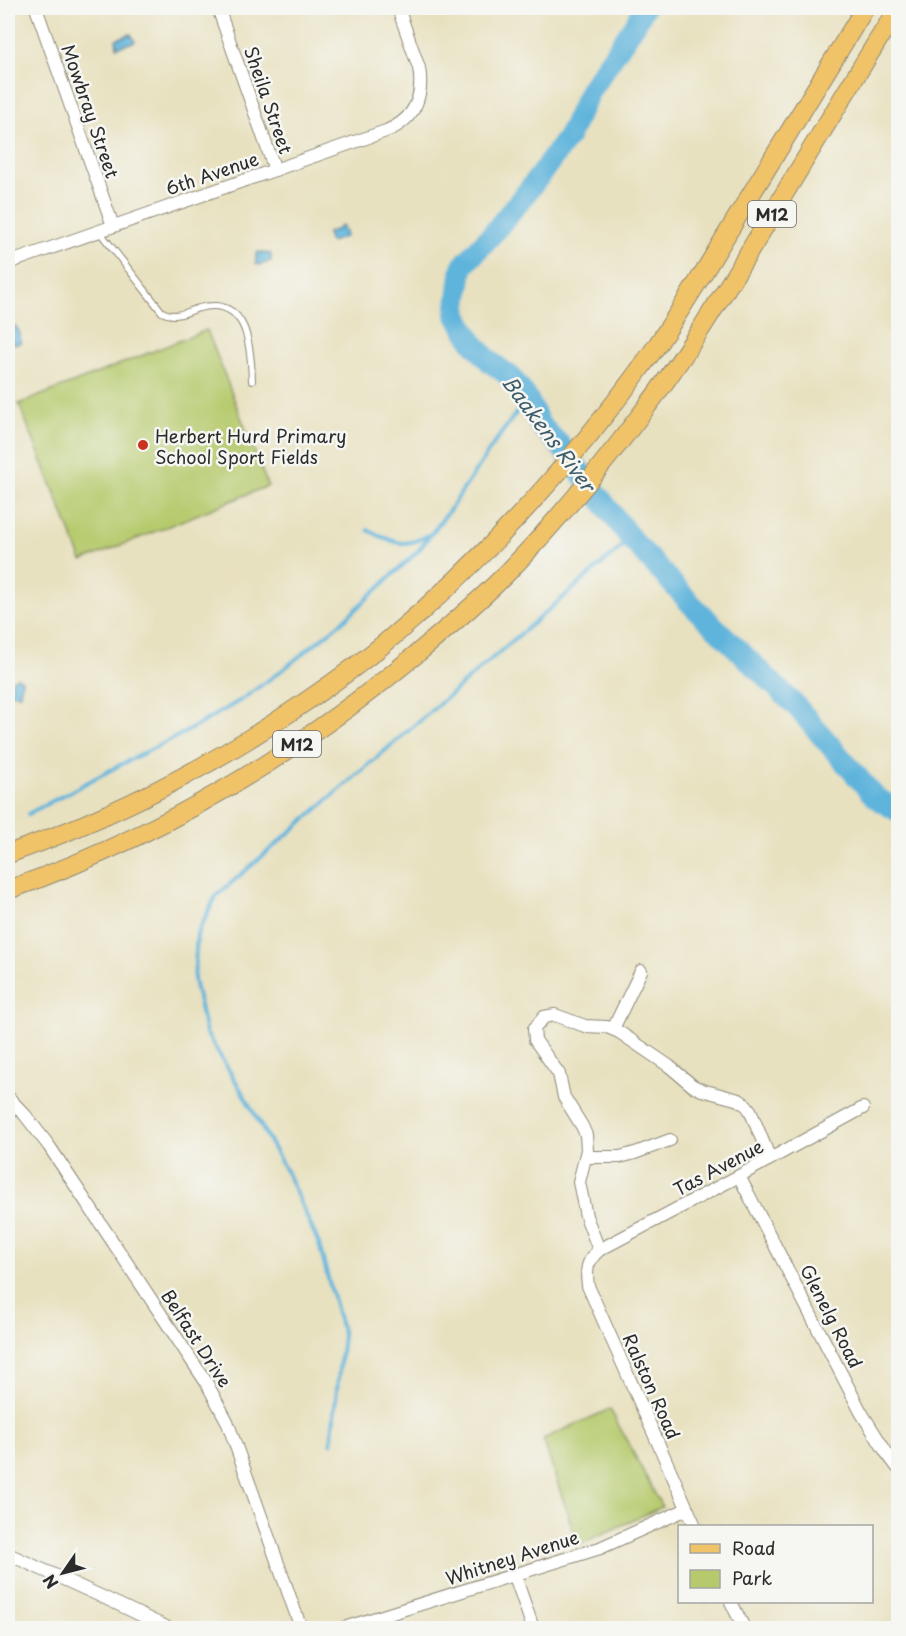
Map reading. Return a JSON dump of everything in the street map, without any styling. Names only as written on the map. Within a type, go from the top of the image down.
[{"type":"main road","name":"M12","points":[[8,854],[49,840],[140,800],[217,759],[276,722],[335,682],[383,645],[479,558],[571,456],[655,348],[692,292],[865,8]]},
{"type":"main road","name":"M12","points":[[8,890],[97,855],[188,810],[245,777],[310,735],[371,691],[456,621],[508,572],[592,477],[640,416],[683,355],[898,8]]},
{"type":"street","name":"Mowbray Street","points":[[36,8],[113,226]]},
{"type":"street","name":"Sheila Street","points":[[218,8],[275,170]]},
{"type":"street","name":"6th Avenue","points":[[8,263],[394,127],[408,117],[417,102],[421,78],[398,8]]},
{"type":"street","points":[[613,1029],[641,971]]},
{"type":"street","points":[[595,1254],[579,1175],[586,1157],[587,1143],[582,1126],[564,1097],[559,1074],[535,1040],[534,1029],[544,1017],[555,1015],[585,1026],[613,1029],[669,1066],[693,1086],[733,1098],[746,1105],[770,1160]]},
{"type":"street","name":"Belfast Drive","points":[[8,1097],[49,1146],[218,1402],[239,1451],[301,1629]]},
{"type":"street","name":"Tas Avenue","points":[[595,1254],[863,1108]]},
{"type":"street","points":[[586,1157],[620,1157],[670,1140]]},
{"type":"street","name":"Glenelg Road","points":[[739,1176],[861,1412],[898,1468]]},
{"type":"street","name":"Ralston Road","points":[[595,1254],[587,1275],[588,1286],[695,1525]]},
{"type":"street","name":"Whitney Avenue","points":[[344,1629],[600,1548],[687,1509]]},
{"type":"street","points":[[8,1554],[168,1629]]},
{"type":"street","points":[[515,1576],[533,1629]]},
{"type":"street","points":[[731,1603],[744,1629]]},
{"type":"lane","points":[[98,231],[162,312],[172,316],[207,306],[216,306],[223,307],[238,318],[249,339],[252,381]]},
{"type":"green space","name":"Herbert Hurd Primary School Sport Fields","points":[[207,330],[268,486],[82,561],[19,404]]},
{"type":"green space","points":[[610,1409],[662,1507],[578,1545],[543,1439]]},
{"type":"water","points":[[131,34],[134,42],[117,47],[116,39]]},
{"type":"water","points":[[342,225],[345,237],[329,241],[327,233]]},
{"type":"water","points":[[258,252],[271,254],[271,261],[261,265],[256,264]]},
{"type":"water","points":[[11,325],[19,331],[20,343],[11,342],[12,334],[9,327]]},
{"type":"water","points":[[17,677],[22,680],[20,694],[9,693],[12,680]]},
{"type":"waterway","name":"Baakens River","points":[[644,8],[590,90],[568,137],[535,182],[462,267],[456,314],[472,341],[489,361],[511,377],[527,398],[540,425],[560,445],[631,539],[694,607],[796,706],[875,797],[898,811]]},
{"type":"waterway","points":[[28,814],[184,733],[241,700],[343,621],[418,551],[451,508],[527,398]]},
{"type":"waterway","points":[[368,530],[391,540],[405,543],[428,535]]},
{"type":"waterway","points":[[331,1443],[343,1335],[319,1244],[287,1173],[244,1095],[206,1033],[194,980],[197,934],[216,896],[631,539]]},
{"type":"place","name":"Herbert Hurd Primary School Sport Fields","points":[[143,445]]}]
